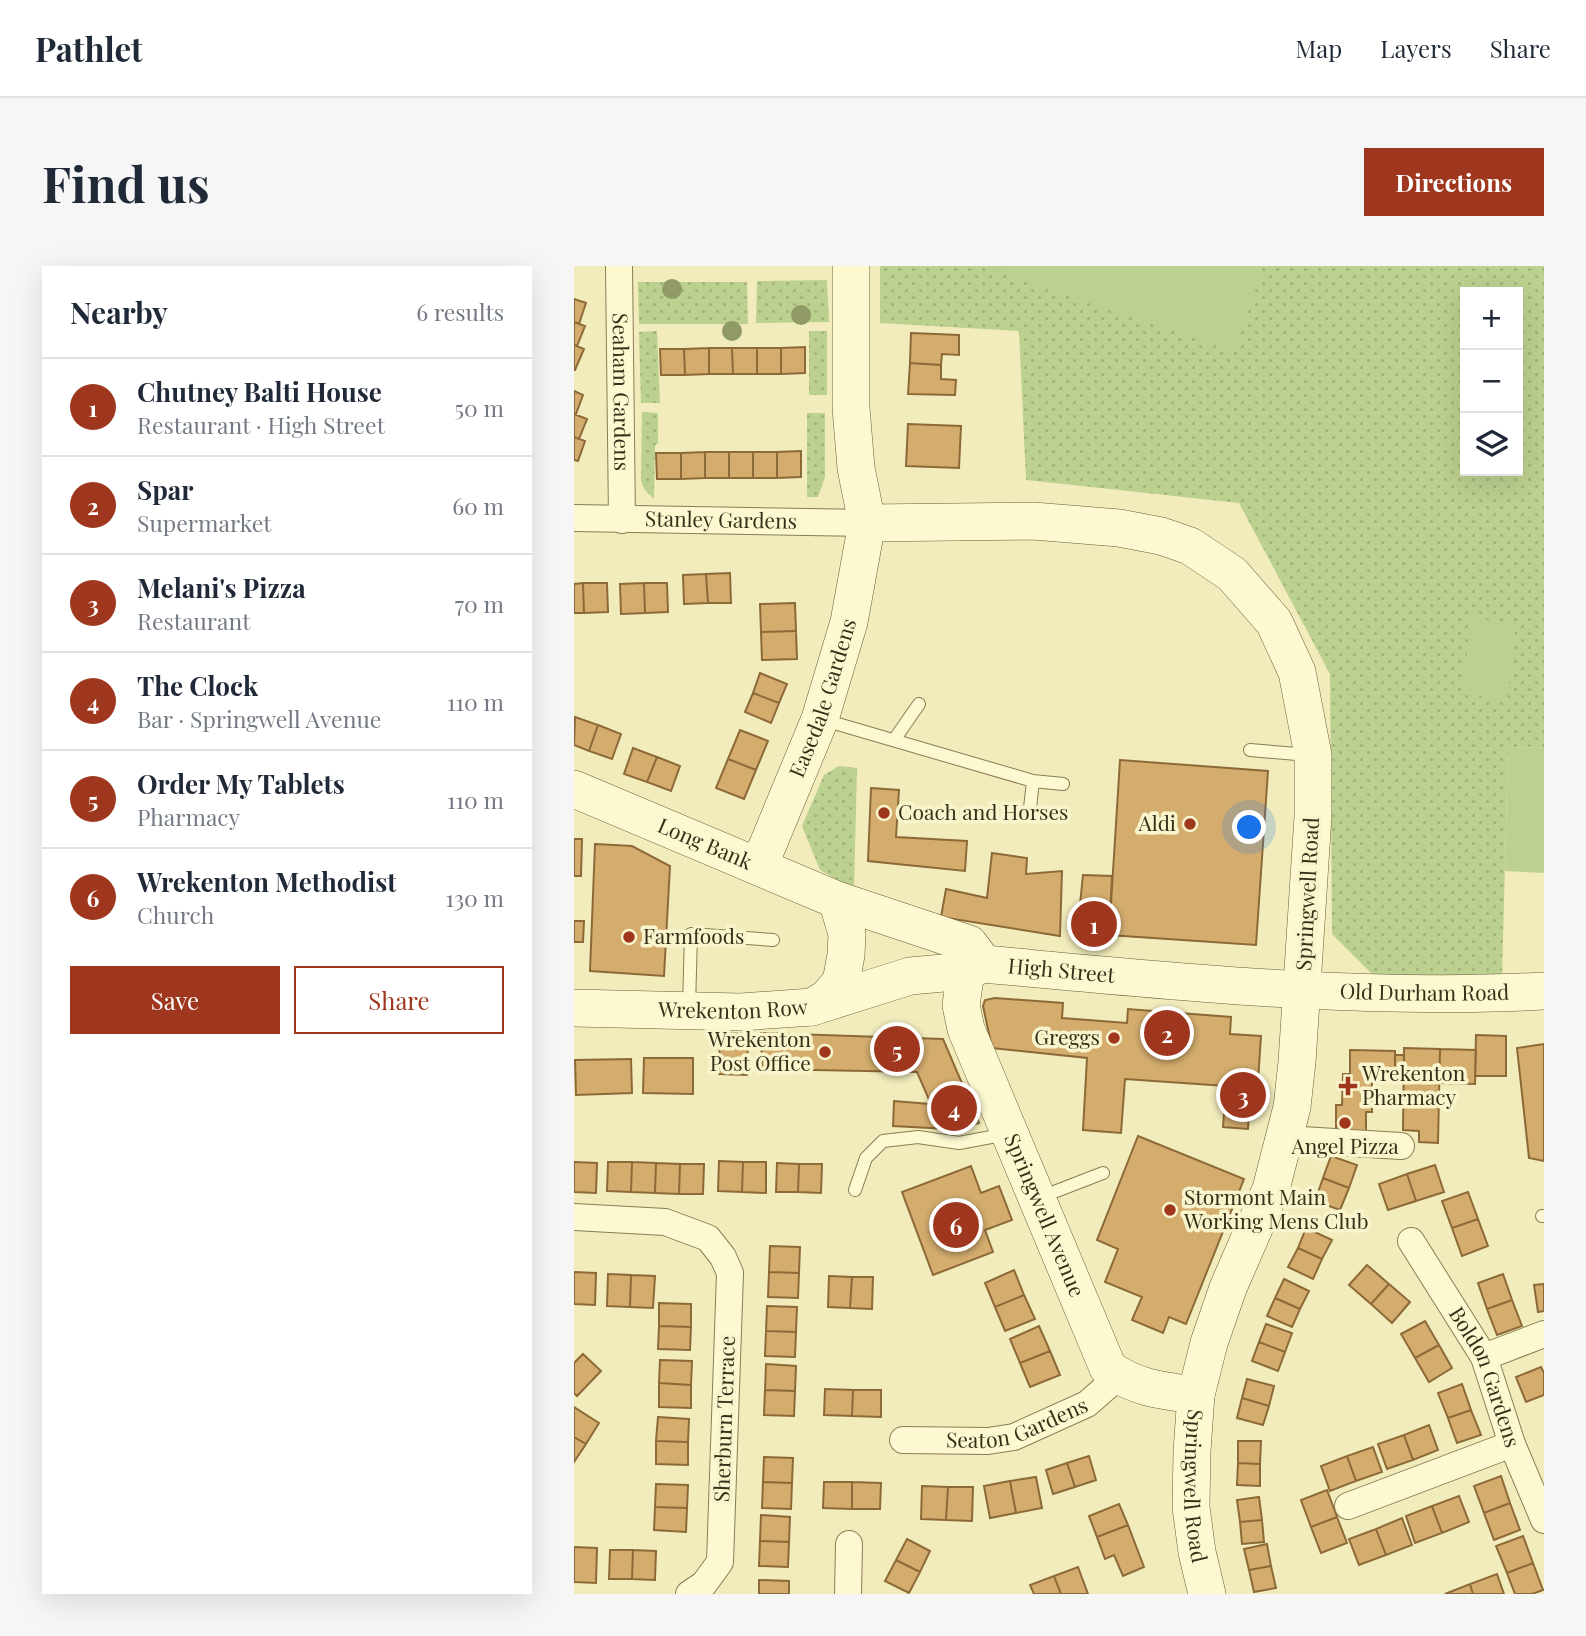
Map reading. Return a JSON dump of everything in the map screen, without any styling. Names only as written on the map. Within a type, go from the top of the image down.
[{"type":"main road","points":[[851,266],[851,408],[856,468],[867,523]]},
{"type":"main road","name":"Springwell Road","points":[[867,523],[1033,521],[1119,528],[1161,536],[1190,546],[1232,574],[1274,622],[1297,672],[1313,755],[1313,816],[1297,1062],[1285,1139],[1270,1189],[1228,1288],[1209,1343],[1196,1395],[1191,1507],[1204,1593]]},
{"type":"main road","name":"Easedale Gardens","points":[[759,866],[820,719],[849,622],[867,523]]},
{"type":"main road","name":"Long Bank","points":[[574,789],[836,900]]},
{"type":"main road","name":"High Street","points":[[836,900],[969,944],[975,967],[1303,991]]},
{"type":"main road","name":"Wrekenton Row","points":[[574,1008],[741,1012],[812,1007],[827,999],[841,982],[847,934],[836,900]]},
{"type":"main road","points":[[812,1007],[910,976],[975,967]]},
{"type":"main road","name":"Springwell Avenue","points":[[975,967],[961,1005],[966,1029],[1108,1368],[1119,1376]]},
{"type":"main road","name":"Old Durham Road","points":[[1303,991],[1494,993],[1544,990]]},
{"type":"main road","points":[[1119,1376],[1129,1382],[1158,1390],[1196,1395]]},
{"type":"street","name":"Seaham Gardens","points":[[619,266],[622,520]]},
{"type":"street","name":"Stanley Gardens","points":[[574,518],[867,523]]},
{"type":"street","points":[[1285,1139],[1401,1146]]},
{"type":"street","name":"Sherburn Terrace","points":[[574,1217],[666,1222],[708,1238],[723,1256],[730,1273],[720,1562],[704,1584],[689,1594]]},
{"type":"street","name":"Boldon Gardens","points":[[1411,1241],[1484,1357],[1512,1444],[1544,1520]]},
{"type":"street","points":[[1484,1357],[1544,1334]]},
{"type":"street","name":"Seaton Gardens","points":[[903,1440],[988,1441],[1014,1437],[1087,1404],[1119,1376]]},
{"type":"street","points":[[1348,1506],[1512,1444]]},
{"type":"street","points":[[848,1594],[849,1544]]},
{"type":"lane","points":[[894,740],[919,704]]},
{"type":"lane","points":[[820,719],[1033,781],[1063,784]]},
{"type":"lane","points":[[1251,750],[1313,755]]},
{"type":"lane","points":[[1030,808],[1033,781]]},
{"type":"lane","points":[[689,1011],[691,934],[773,940]]},
{"type":"lane","points":[[855,1190],[866,1158],[883,1141],[918,1138],[959,1143],[1011,1134]]},
{"type":"lane","points":[[1037,1198],[1103,1173]]},
{"type":"green space","points":[[880,266],[1544,266],[1544,748],[1508,747],[1502,978],[1372,974],[1332,934],[1330,674],[1239,503],[1026,480],[1019,331],[880,323]]},
{"type":"green space","points":[[985,266],[1261,266],[1234,351]]},
{"type":"green space","points":[[827,280],[829,322],[756,323],[757,281]]},
{"type":"green space","points":[[638,282],[747,282],[748,324],[639,324]]},
{"type":"green space","points":[[657,331],[660,403],[641,403],[639,332]]},
{"type":"green space","points":[[809,331],[827,331],[827,395],[809,395]]},
{"type":"green space","points":[[642,412],[658,413],[654,499],[641,481]]},
{"type":"green space","points":[[807,413],[825,413],[825,477],[818,497],[807,497]]},
{"type":"green space","points":[[1471,618],[1516,623],[1507,700],[1462,694]]},
{"type":"green space","points":[[1508,747],[1544,748],[1544,873],[1505,871]]},
{"type":"green space","points":[[839,766],[857,768],[854,889],[820,870],[802,826],[824,775]]},
{"type":"building","points":[[574,299],[586,303],[579,324],[574,322]]},
{"type":"building","points":[[574,322],[585,326],[577,346],[574,345]]},
{"type":"building","points":[[911,333],[959,335],[959,355],[942,354],[941,365],[910,363]]},
{"type":"building","points":[[574,345],[584,349],[575,370],[574,370]]},
{"type":"building","points":[[805,347],[805,373],[781,374],[781,348]]},
{"type":"building","points":[[709,348],[732,348],[733,374],[709,374]]},
{"type":"building","points":[[709,348],[709,374],[685,375],[684,349]]},
{"type":"building","points":[[732,348],[757,348],[757,374],[733,374]]},
{"type":"building","points":[[757,348],[781,348],[781,374],[757,374]]},
{"type":"building","points":[[660,349],[684,349],[685,375],[661,375]]},
{"type":"building","points":[[910,363],[941,365],[941,379],[956,380],[955,395],[908,394]]},
{"type":"building","points":[[574,391],[583,395],[576,414],[574,414]]},
{"type":"building","points":[[574,414],[587,419],[579,439],[574,437]]},
{"type":"building","points":[[908,424],[961,426],[959,468],[906,466]]},
{"type":"building","points":[[574,437],[585,441],[578,461],[574,460]]},
{"type":"building","points":[[801,451],[801,477],[777,478],[777,452]]},
{"type":"building","points":[[705,452],[729,452],[729,478],[705,478]]},
{"type":"building","points":[[705,452],[705,478],[681,479],[681,453]]},
{"type":"building","points":[[729,452],[753,452],[753,478],[729,478]]},
{"type":"building","points":[[753,452],[777,452],[777,478],[753,478]]},
{"type":"building","points":[[656,453],[681,453],[681,479],[657,479]]},
{"type":"building","points":[[730,573],[731,603],[708,603],[706,574]]},
{"type":"building","points":[[706,574],[708,603],[684,604],[683,575]]},
{"type":"building","points":[[583,583],[607,583],[608,612],[584,613]]},
{"type":"building","points":[[583,583],[584,613],[574,613],[574,584]]},
{"type":"building","points":[[644,583],[667,583],[668,612],[645,613]]},
{"type":"building","points":[[644,583],[645,613],[621,614],[620,584]]},
{"type":"building","points":[[795,603],[796,631],[761,632],[760,604]]},
{"type":"building","points":[[796,631],[797,659],[762,660],[761,632]]},
{"type":"building","points":[[760,673],[787,684],[779,703],[753,693]]},
{"type":"building","points":[[753,693],[779,703],[771,723],[745,712]]},
{"type":"building","points":[[575,717],[598,725],[589,751],[574,745]]},
{"type":"building","points":[[598,725],[621,734],[612,759],[589,751]]},
{"type":"building","points":[[740,730],[768,741],[756,770],[728,759]]},
{"type":"building","points":[[633,748],[657,757],[647,782],[624,774]]},
{"type":"building","points":[[657,757],[680,766],[671,791],[647,782]]},
{"type":"building","points":[[728,759],[756,770],[744,799],[716,788]]},
{"type":"building","name":"Aldi","points":[[1120,760],[1268,771],[1256,945],[1109,935]]},
{"type":"building","name":"Coach and Horses","points":[[871,788],[899,790],[896,837],[967,841],[965,871],[868,861]]},
{"type":"building","points":[[574,839],[582,839],[581,876],[574,876]]},
{"type":"building","name":"Farmfoods","points":[[595,844],[632,846],[670,866],[664,976],[590,971]]},
{"type":"building","points":[[992,853],[1027,858],[1026,874],[1062,871],[1060,936],[941,917],[946,889],[987,898]]},
{"type":"building","points":[[1083,875],[1112,876],[1109,935],[1077,934]]},
{"type":"building","points":[[574,921],[584,921],[583,942],[574,942]]},
{"type":"building","points":[[995,998],[1063,1003],[1062,1018],[1127,1023],[1128,1009],[1231,1017],[1230,1034],[1261,1036],[1256,1111],[1249,1110],[1248,1129],[1223,1127],[1226,1086],[1125,1079],[1121,1133],[1083,1130],[1087,1058],[992,1048],[983,1006],[985,1000]]},
{"type":"building","points":[[720,1033],[748,1034],[747,1075],[719,1074]]},
{"type":"building","points":[[761,1033],[943,1039],[979,1123],[949,1129],[893,1126],[894,1101],[931,1104],[917,1072],[762,1069]]},
{"type":"building","points":[[1476,1035],[1506,1036],[1506,1076],[1475,1076]]},
{"type":"building","points":[[1544,1044],[1544,1161],[1529,1158],[1517,1048]]},
{"type":"building","points":[[1404,1048],[1440,1049],[1438,1143],[1419,1142],[1419,1131],[1403,1130]]},
{"type":"building","points":[[1440,1049],[1476,1050],[1475,1084],[1439,1083]]},
{"type":"building","points":[[1350,1050],[1395,1051],[1395,1077],[1372,1077],[1372,1112],[1366,1112],[1366,1133],[1336,1133],[1336,1105],[1342,1105],[1343,1074],[1350,1074]]},
{"type":"building","points":[[1395,1055],[1404,1055],[1404,1077],[1395,1077]]},
{"type":"building","points":[[644,1058],[693,1058],[693,1094],[643,1093]]},
{"type":"building","points":[[631,1059],[632,1093],[576,1095],[575,1060]]},
{"type":"building","name":"Stormont Main Working Mens Club","points":[[1138,1136],[1244,1179],[1186,1324],[1169,1317],[1163,1333],[1132,1320],[1142,1297],[1105,1282],[1118,1249],[1097,1240]]},
{"type":"building","points":[[1331,1156],[1357,1165],[1349,1188],[1323,1178]]},
{"type":"building","points":[[719,1161],[743,1162],[742,1192],[718,1191]]},
{"type":"building","points":[[574,1162],[597,1163],[596,1193],[574,1192]]},
{"type":"building","points":[[608,1162],[632,1162],[631,1192],[607,1191]]},
{"type":"building","points":[[632,1162],[656,1163],[655,1193],[631,1192]]},
{"type":"building","points":[[743,1162],[766,1162],[766,1193],[742,1192]]},
{"type":"building","points":[[656,1163],[680,1164],[679,1194],[655,1193]]},
{"type":"building","points":[[777,1163],[799,1164],[798,1192],[776,1192]]},
{"type":"building","points":[[680,1164],[704,1164],[703,1194],[679,1194]]},
{"type":"building","points":[[799,1164],[822,1164],[821,1193],[798,1192]]},
{"type":"building","points":[[1435,1165],[1444,1192],[1416,1201],[1407,1174]]},
{"type":"building","points":[[971,1166],[981,1193],[999,1186],[1012,1220],[985,1230],[993,1252],[933,1275],[902,1192]]},
{"type":"building","points":[[1407,1174],[1416,1201],[1388,1210],[1379,1184]]},
{"type":"building","points":[[1323,1178],[1349,1188],[1340,1210],[1315,1201]]},
{"type":"building","points":[[1468,1192],[1478,1219],[1452,1228],[1442,1201]]},
{"type":"building","points":[[1478,1219],[1488,1246],[1462,1256],[1452,1228]]},
{"type":"building","points":[[1306,1228],[1332,1240],[1322,1259],[1298,1248]]},
{"type":"building","points":[[770,1246],[800,1247],[799,1273],[769,1272]]},
{"type":"building","points":[[1298,1248],[1322,1259],[1313,1279],[1288,1267]]},
{"type":"building","points":[[1367,1265],[1389,1284],[1371,1304],[1349,1285]]},
{"type":"building","points":[[1014,1270],[1024,1295],[995,1307],[985,1283]]},
{"type":"building","points":[[574,1272],[596,1273],[595,1305],[574,1304]]},
{"type":"building","points":[[769,1272],[799,1273],[798,1298],[768,1297]]},
{"type":"building","points":[[608,1274],[631,1275],[630,1307],[607,1306]]},
{"type":"building","points":[[1503,1274],[1512,1300],[1487,1309],[1478,1283]]},
{"type":"building","points":[[631,1275],[655,1276],[653,1308],[630,1307]]},
{"type":"building","points":[[829,1276],[852,1277],[850,1308],[828,1307]]},
{"type":"building","points":[[852,1277],[873,1277],[872,1309],[850,1308]]},
{"type":"building","points":[[1284,1279],[1309,1291],[1300,1309],[1275,1298]]},
{"type":"building","points":[[1389,1284],[1410,1302],[1392,1323],[1371,1304]]},
{"type":"building","points":[[1544,1284],[1544,1311],[1538,1312],[1534,1285]]},
{"type":"building","points":[[1024,1295],[1035,1319],[1005,1331],[995,1307]]},
{"type":"building","points":[[1275,1298],[1300,1309],[1292,1327],[1267,1316]]},
{"type":"building","points":[[1512,1300],[1522,1326],[1497,1335],[1487,1309]]},
{"type":"building","points":[[659,1303],[691,1304],[691,1327],[659,1326]]},
{"type":"building","points":[[767,1306],[797,1307],[796,1332],[766,1331]]},
{"type":"building","points":[[1425,1321],[1439,1345],[1415,1358],[1401,1334]]},
{"type":"building","points":[[1266,1324],[1292,1333],[1285,1352],[1259,1342]]},
{"type":"building","points":[[659,1326],[691,1327],[690,1350],[658,1349]]},
{"type":"building","points":[[1039,1326],[1050,1351],[1020,1363],[1010,1339]]},
{"type":"building","points":[[766,1331],[796,1332],[795,1357],[765,1356]]},
{"type":"building","points":[[1259,1342],[1285,1352],[1278,1371],[1252,1361]]},
{"type":"building","points":[[1439,1345],[1452,1368],[1429,1382],[1415,1358]]},
{"type":"building","points":[[1050,1351],[1060,1375],[1030,1387],[1020,1363]]},
{"type":"building","points":[[583,1354],[601,1371],[577,1396],[574,1393],[574,1363]]},
{"type":"building","points":[[660,1360],[692,1361],[691,1385],[659,1383]]},
{"type":"building","points":[[766,1364],[796,1366],[795,1391],[765,1390]]},
{"type":"building","points":[[1541,1367],[1544,1373],[1544,1395],[1526,1402],[1516,1377]]},
{"type":"building","points":[[1247,1379],[1274,1386],[1269,1406],[1242,1398]]},
{"type":"building","points":[[659,1383],[691,1385],[691,1408],[659,1407]]},
{"type":"building","points":[[1462,1384],[1471,1410],[1448,1418],[1438,1393]]},
{"type":"building","points":[[825,1389],[853,1390],[852,1416],[824,1415]]},
{"type":"building","points":[[765,1390],[795,1391],[794,1416],[764,1415]]},
{"type":"building","points":[[853,1390],[881,1390],[881,1417],[852,1416]]},
{"type":"building","points":[[1242,1398],[1269,1406],[1263,1425],[1237,1418]]},
{"type":"building","points":[[574,1407],[599,1423],[586,1444],[574,1437]]},
{"type":"building","points":[[1471,1410],[1481,1435],[1457,1443],[1448,1418]]},
{"type":"building","points":[[658,1417],[689,1419],[688,1442],[656,1441]]},
{"type":"building","points":[[1429,1425],[1438,1450],[1413,1460],[1404,1435]]},
{"type":"building","points":[[1404,1435],[1413,1460],[1387,1469],[1378,1444]]},
{"type":"building","points":[[574,1437],[586,1444],[574,1462]]},
{"type":"building","points":[[656,1441],[688,1442],[688,1465],[656,1464]]},
{"type":"building","points":[[1238,1441],[1261,1441],[1260,1464],[1238,1463]]},
{"type":"building","points":[[1373,1447],[1382,1472],[1356,1481],[1347,1456]]},
{"type":"building","points":[[1089,1456],[1096,1480],[1075,1487],[1067,1463]]},
{"type":"building","points":[[1347,1456],[1356,1481],[1330,1491],[1321,1466]]},
{"type":"building","points":[[764,1457],[793,1458],[792,1483],[763,1482]]},
{"type":"building","points":[[1067,1463],[1075,1487],[1053,1494],[1046,1470]]},
{"type":"building","points":[[1238,1463],[1260,1464],[1260,1486],[1237,1485]]},
{"type":"building","points":[[1501,1476],[1510,1503],[1484,1513],[1474,1486]]},
{"type":"building","points":[[1036,1477],[1042,1508],[1016,1513],[1010,1481]]},
{"type":"building","points":[[1010,1481],[1016,1513],[990,1518],[984,1486]]},
{"type":"building","points":[[763,1482],[792,1483],[791,1509],[762,1508]]},
{"type":"building","points":[[824,1482],[852,1482],[852,1509],[823,1508]]},
{"type":"building","points":[[852,1482],[881,1483],[880,1509],[852,1509]]},
{"type":"building","points":[[656,1484],[688,1485],[687,1508],[655,1507]]},
{"type":"building","points":[[922,1486],[948,1487],[946,1520],[921,1519]]},
{"type":"building","points":[[948,1487],[973,1487],[972,1521],[946,1520]]},
{"type":"building","points":[[1327,1490],[1337,1517],[1311,1527],[1301,1500]]},
{"type":"building","points":[[1459,1496],[1469,1522],[1442,1533],[1432,1506]]},
{"type":"building","points":[[1259,1497],[1262,1520],[1240,1522],[1237,1500]]},
{"type":"building","points":[[1510,1503],[1520,1530],[1494,1540],[1484,1513]]},
{"type":"building","points":[[1119,1504],[1128,1525],[1097,1537],[1089,1516]]},
{"type":"building","points":[[1432,1506],[1442,1533],[1415,1543],[1406,1516]]},
{"type":"building","points":[[655,1507],[687,1508],[686,1532],[654,1530]]},
{"type":"building","points":[[761,1515],[790,1517],[789,1542],[760,1541]]},
{"type":"building","points":[[1337,1517],[1347,1543],[1321,1553],[1311,1527]]},
{"type":"building","points":[[1402,1518],[1412,1545],[1386,1555],[1376,1529]]},
{"type":"building","points":[[1262,1520],[1264,1542],[1242,1544],[1240,1522]]},
{"type":"building","points":[[1128,1525],[1144,1567],[1123,1576],[1114,1555],[1105,1559],[1097,1537]]},
{"type":"building","points":[[1376,1529],[1386,1555],[1359,1565],[1349,1539]]},
{"type":"building","points":[[1523,1536],[1533,1563],[1507,1573],[1496,1546]]},
{"type":"building","points":[[907,1539],[930,1551],[920,1572],[896,1560]]},
{"type":"building","points":[[760,1541],[789,1542],[788,1567],[759,1566]]},
{"type":"building","points":[[1267,1544],[1271,1566],[1249,1570],[1244,1549]]},
{"type":"building","points":[[574,1547],[597,1548],[596,1583],[574,1582]]},
{"type":"building","points":[[610,1550],[633,1550],[632,1579],[609,1579]]},
{"type":"building","points":[[633,1550],[656,1551],[655,1580],[632,1579]]},
{"type":"building","points":[[896,1560],[920,1572],[909,1593],[885,1581]]},
{"type":"building","points":[[1533,1563],[1543,1590],[1532,1594],[1515,1594],[1507,1573]]},
{"type":"building","points":[[1271,1566],[1276,1588],[1254,1592],[1249,1570]]},
{"type":"building","points":[[1078,1567],[1088,1594],[1061,1594],[1054,1576]]},
{"type":"building","points":[[1497,1574],[1504,1594],[1473,1594],[1470,1584]]},
{"type":"building","points":[[1054,1576],[1061,1594],[1034,1594],[1030,1585]]},
{"type":"building","points":[[759,1580],[789,1581],[789,1594],[759,1594]]},
{"type":"building","points":[[1470,1584],[1473,1594],[1445,1594]]},
{"type":"place","name":"Coach and Horses","points":[[884,813]]},
{"type":"place","name":"Aldi","points":[[1190,824]]},
{"type":"place","name":"Chutney Balti House","points":[[1094,924]]},
{"type":"place","name":"Farmfoods","points":[[629,937]]},
{"type":"place","name":"Spar","points":[[1167,1033]]},
{"type":"place","name":"Greggs","points":[[1114,1038]]},
{"type":"place","name":"Order My Tablets","points":[[897,1049]]},
{"type":"place","name":"Wrekenton Post Office","points":[[825,1052]]},
{"type":"place","name":"Wrekenton Pharmacy","points":[[1348,1086]]},
{"type":"place","name":"Melani's Pizza","points":[[1243,1095]]},
{"type":"place","name":"The Clock","points":[[954,1108]]},
{"type":"place","name":"Angel Pizza","points":[[1345,1123]]},
{"type":"place","name":"Stormont Main Working Mens Club","points":[[1170,1210]]},
{"type":"place","name":"Wrekenton Methodist","points":[[956,1225]]}]
